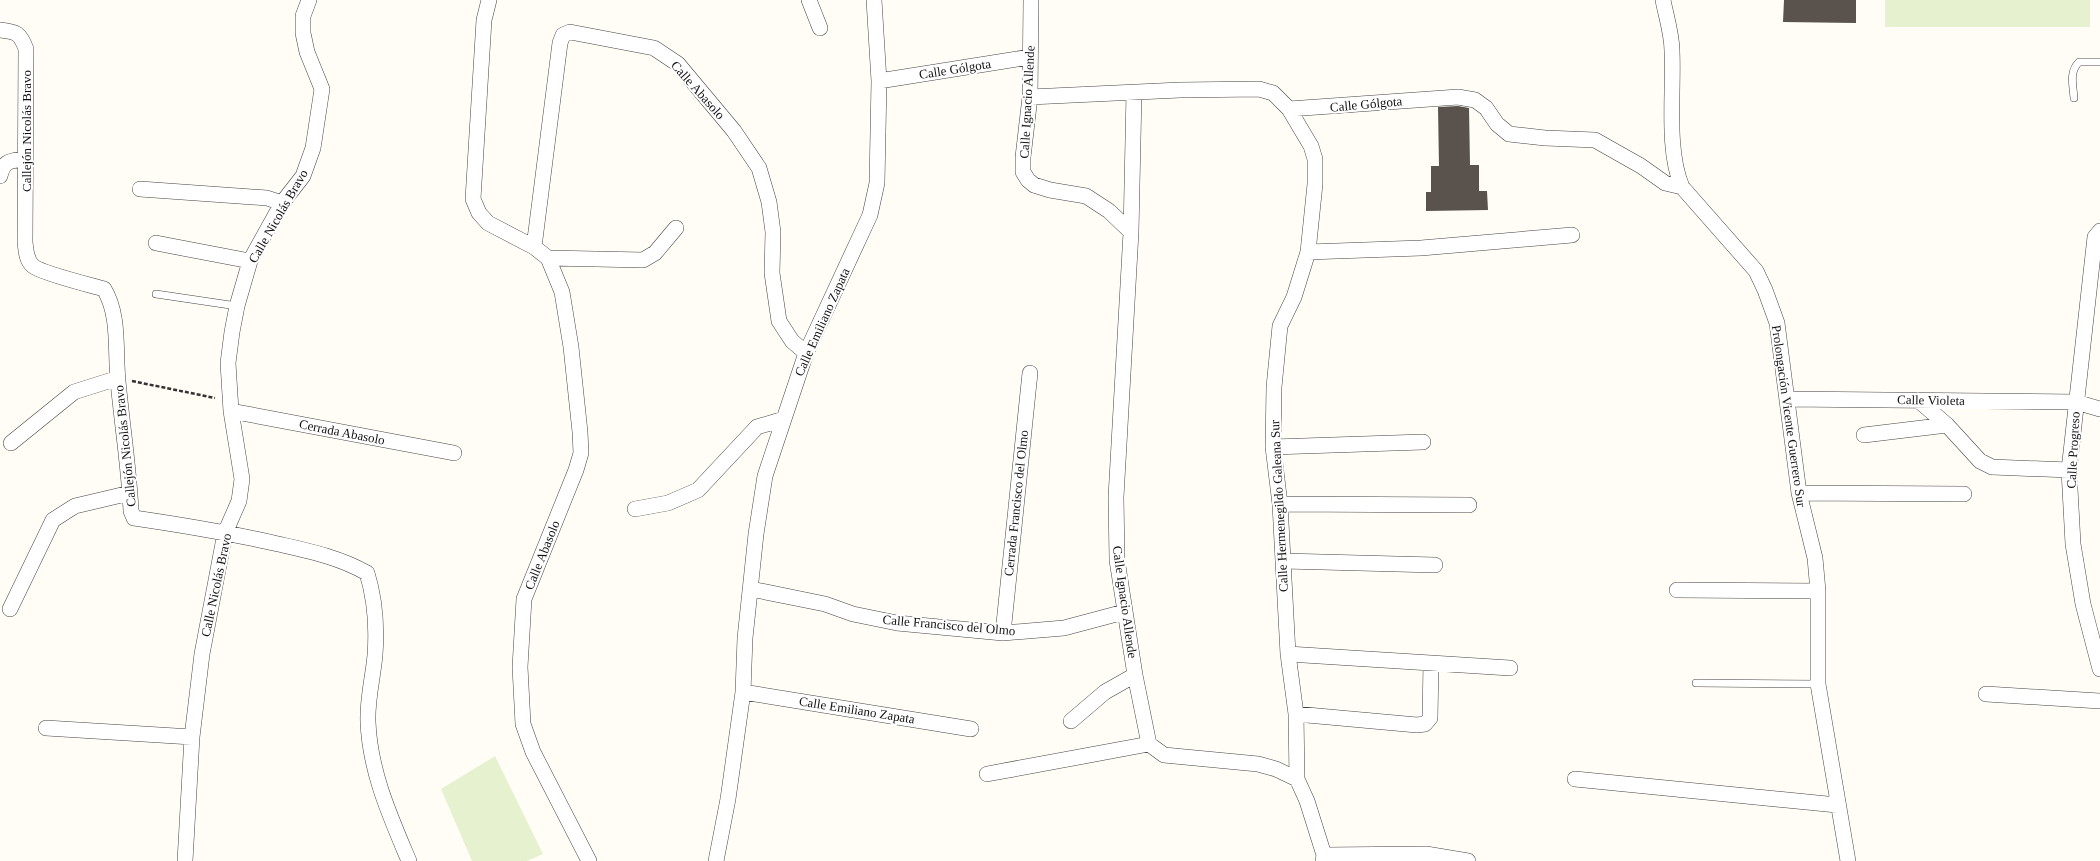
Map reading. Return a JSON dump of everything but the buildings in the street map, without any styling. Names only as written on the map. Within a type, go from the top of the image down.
[{"type":"street","name":"Calle Nicolás Bravo","points":[[185,861],[192,737],[202,654],[225,533],[239,501],[242,479],[231,406],[228,363],[237,306],[250,261],[282,203],[303,176],[313,148],[320,111],[322,89],[307,52],[303,33],[303,16],[309,0]]},
{"type":"street","name":"Calle Abasolo","points":[[489,0],[484,20],[473,199],[479,214],[488,223],[534,247],[548,258],[562,292],[572,355],[581,453],[576,470],[524,599],[520,667],[523,724],[533,752],[589,861]]},
{"type":"street","points":[[809,0],[820,28]]},
{"type":"street","name":"Calle Emiliano Zapata","points":[[716,861],[728,799],[743,692],[745,638],[756,534],[765,476],[806,352],[870,214],[878,183],[879,81],[874,0]]},
{"type":"street","name":"Calle Ignacio Allende","points":[[1032,0],[1030,97],[1023,157],[1024,172],[1028,180],[1034,185],[1050,190],[1086,196],[1109,211],[1131,232]]},
{"type":"street","name":"Prolongación Vicente Guerrero Sur","points":[[1663,0],[1672,49],[1673,154],[1676,173],[1682,187],[1756,271],[1765,290],[1777,323],[1799,493],[1815,558],[1818,591],[1818,684],[1837,805],[1848,861]]},
{"type":"street","name":"Callejón Nicolás Bravo","points":[[0,30],[13,31],[21,37],[26,49],[25,242],[27,257],[33,266],[104,289],[110,299],[114,315],[118,378],[130,492],[130,511],[134,518],[225,533],[325,555],[350,563],[367,573],[375,606],[375,655],[368,692],[370,753],[380,790],[409,861]]},
{"type":"street","name":"Calle Abasolo","points":[[534,247],[560,43],[563,35],[570,32],[654,48],[678,64],[734,131],[759,168],[769,202],[773,232],[772,273],[779,321],[792,341],[806,352]]},
{"type":"street","name":"Calle Gólgota","points":[[879,81],[1030,57]]},
{"type":"street","points":[[1030,97],[1259,89],[1273,93],[1289,109]]},
{"type":"street","name":"Calle Ignacio Allende","points":[[1134,93],[1131,232],[1116,497],[1117,560],[1124,612],[1149,744]]},
{"type":"street","name":"Calle Gólgota","points":[[1289,109],[1458,97],[1475,100],[1486,108],[1497,124],[1509,134],[1545,138],[1595,140],[1641,166],[1665,184],[1682,187]]},
{"type":"street","name":"Calle Hermenegildo Galeana Sur","points":[[1289,109],[1311,146],[1315,159],[1315,184],[1308,252],[1294,297],[1280,326],[1274,387],[1273,447],[1280,504],[1288,654],[1296,714],[1297,779],[1307,801],[1324,858]]},
{"type":"street","points":[[0,176],[3,166],[10,161],[25,158]]},
{"type":"street","points":[[140,189],[267,198],[282,203]]},
{"type":"street","points":[[548,258],[643,260],[655,253],[676,228]]},
{"type":"street","name":"Calle Progreso","points":[[2100,231],[2095,237],[2069,470],[2073,544],[2083,604],[2100,669]]},
{"type":"street","points":[[1308,252],[1421,248],[1572,235]]},
{"type":"street","points":[[156,243],[250,261]]},
{"type":"street","name":"Cerrada Francisco del Olmo","points":[[1003,633],[1030,373]]},
{"type":"street","points":[[11,443],[74,392],[118,378]]},
{"type":"street","name":"Calle Violeta","points":[[1787,399],[2076,402],[2100,409]]},
{"type":"street","points":[[1918,400],[1947,424],[1980,461],[1992,467],[2069,470]]},
{"type":"street","name":"Cerrada Abasolo","points":[[231,406],[454,453]]},
{"type":"street","points":[[635,509],[668,502],[698,490],[757,427],[784,419]]},
{"type":"street","points":[[1864,434],[1947,424]]},
{"type":"street","points":[[1273,447],[1423,442]]},
{"type":"street","points":[[10,609],[53,520],[74,506],[130,492]]},
{"type":"street","points":[[1799,493],[1964,494]]},
{"type":"street","points":[[1280,504],[1469,505]]},
{"type":"street","points":[[1284,561],[1435,565]]},
{"type":"street","name":"Calle Francisco del Olmo","points":[[751,589],[825,604],[853,614],[897,623],[1003,633],[1064,628],[1124,612]]},
{"type":"street","points":[[1677,590],[1818,591]]},
{"type":"street","points":[[1288,654],[1510,668]]},
{"type":"street","points":[[1296,714],[1417,725],[1425,724],[1430,718],[1431,663]]},
{"type":"street","points":[[1071,721],[1105,692],[1135,675]]},
{"type":"street","name":"Calle Emiliano Zapata","points":[[743,692],[971,728]]},
{"type":"street","points":[[1986,694],[2100,701]]},
{"type":"street","points":[[46,728],[192,737]]},
{"type":"street","points":[[987,774],[1149,744],[1164,755],[1258,764],[1276,769],[1297,779]]},
{"type":"street","points":[[1575,779],[1837,805]]},
{"type":"street","points":[[1324,858],[1426,854],[1468,861]]},
{"type":"lane","points":[[2074,98],[2072,77],[2074,67],[2079,62],[2100,62]]},
{"type":"lane","points":[[156,294],[237,306]]},
{"type":"lane","points":[[1696,683],[1818,684]]},
{"type":"path","points":[[118,378],[231,406]]},
{"type":"green space","points":[[1885,0],[2090,0],[2090,27],[1885,27]]},
{"type":"green space","points":[[495,756],[543,854],[527,861],[472,861],[441,789]]}]
